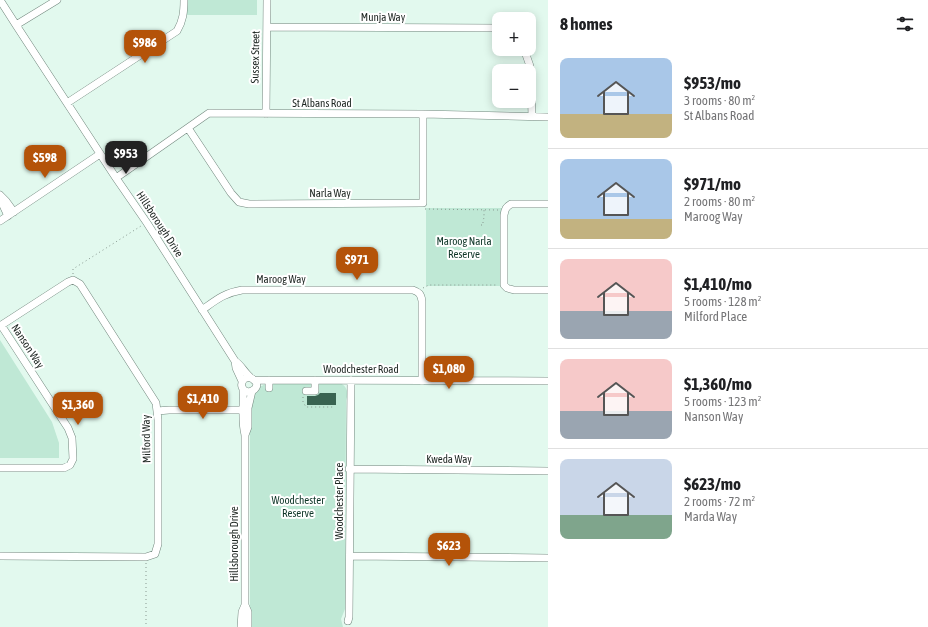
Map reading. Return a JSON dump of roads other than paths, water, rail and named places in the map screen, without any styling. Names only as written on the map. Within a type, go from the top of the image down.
[{"type":"street","name":"Hillsborough Drive","points":[[0,0],[100,154],[147,223],[235,361],[252,379]]},
{"type":"street","points":[[16,25],[57,0]]},
{"type":"street","points":[[67,103],[177,31],[182,24],[184,0]]},
{"type":"street","name":"Sussex Street","points":[[266,114],[267,0]]},
{"type":"street","name":"Munja Way","points":[[267,27],[492,28]]},
{"type":"street","points":[[526,56],[530,66],[531,77],[532,117]]},
{"type":"street","name":"St Albans Road","points":[[116,178],[209,113],[423,114],[548,117]]},
{"type":"street","name":"Narla Way","points":[[188,128],[231,193],[239,202],[249,204],[424,203],[423,114]]},
{"type":"street","points":[[0,221],[100,154]]},
{"type":"street","points":[[0,195],[6,201],[11,214]]},
{"type":"street","points":[[548,204],[511,204],[505,210],[504,215],[504,285],[507,288],[514,290],[548,290]]},
{"type":"street","name":"Milford Way","points":[[0,556],[146,557],[155,554],[158,544],[156,403],[80,284],[73,280],[68,282],[1,326]]},
{"type":"street","name":"Maroog Way","points":[[202,310],[224,295],[233,291],[242,290],[413,290],[421,295],[422,301],[422,381]]},
{"type":"street","name":"Nanson Way","points":[[0,468],[64,468],[70,465],[72,459],[72,438],[68,428],[1,326]]},
{"type":"street","name":"Hillsborough Drive","points":[[235,361],[236,368],[242,381]]},
{"type":"street","points":[[253,391],[256,385],[252,379],[244,379],[241,384],[243,390],[247,392],[253,391],[269,380],[269,388]]},
{"type":"street","name":"Woodchester Road","points":[[252,379],[548,381]]},
{"type":"street","points":[[305,394],[315,391],[315,380]]},
{"type":"street","name":"Woodchester Place","points":[[348,621],[350,556],[350,380]]},
{"type":"street","name":"Hillsborough Drive","points":[[241,627],[242,612],[245,605],[245,435],[243,427],[245,410],[243,390]]},
{"type":"street","name":"Hillsborough Drive","points":[[245,410],[253,391]]},
{"type":"street","points":[[157,411],[245,410]]},
{"type":"street","name":"Kweda Way","points":[[349,469],[548,471]]},
{"type":"street","points":[[350,556],[548,558]]},
{"type":"street","name":"Hillsborough Drive","points":[[245,605],[248,612],[248,627]]},
{"type":"park label","name":"Maroog Narla Reserve","points":[[464,247]]},
{"type":"park label","name":"Woodchester Reserve","points":[[298,506]]}]
